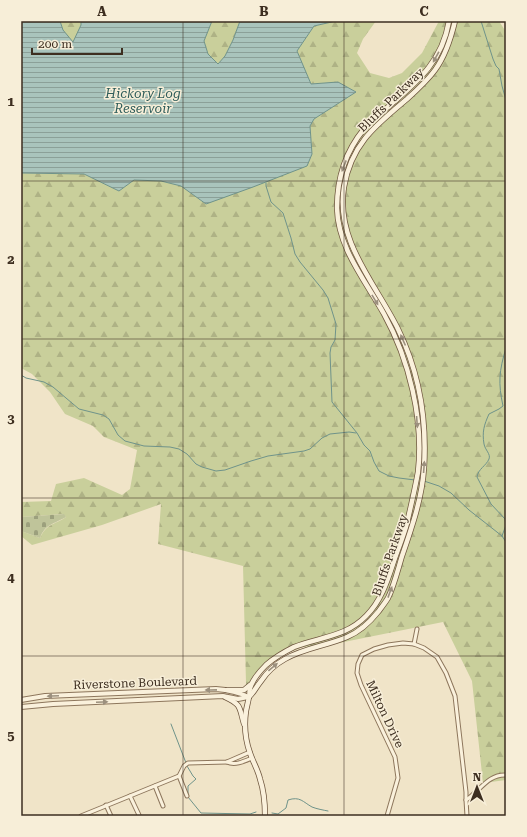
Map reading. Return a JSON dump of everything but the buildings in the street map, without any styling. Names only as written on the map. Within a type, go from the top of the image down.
[{"type":"main road","name":"Bluffs Parkway","points":[[249,697],[250,689],[260,671],[273,660],[296,646],[337,635],[365,618],[383,592],[408,518],[418,470],[419,442],[417,414],[412,388],[405,360],[398,343],[345,246],[339,226],[337,208],[341,172],[355,142],[365,128],[418,81],[430,66],[442,46],[448,21]]},
{"type":"main road","name":"Bluffs Parkway","points":[[249,697],[255,691],[260,681],[266,674],[283,660],[297,653],[347,637],[370,621],[388,598],[413,523],[424,470],[425,438],[418,386],[407,347],[388,308],[355,252],[350,240],[345,225],[343,205],[344,187],[349,168],[355,154],[367,135],[424,84],[435,70],[445,54],[455,21]]},
{"type":"main road","points":[[367,286],[373,283]]},
{"type":"main road","points":[[397,554],[402,556]]},
{"type":"main road","points":[[313,641],[315,647]]},
{"type":"main road","points":[[227,690],[244,690],[253,682]]},
{"type":"main road","points":[[225,697],[235,702],[240,708],[245,728]]},
{"type":"main road","points":[[249,697],[246,711],[246,740],[260,778],[265,816]]},
{"type":"street","points":[[417,629],[414,644],[424,648],[437,657],[446,673],[455,696],[466,792],[467,816]]},
{"type":"street","name":"Milton Drive","points":[[387,816],[398,778],[395,757],[361,685],[357,673],[358,664],[362,655],[388,644],[414,644]]},
{"type":"street","name":"Riverstone Boulevard","points":[[21,700],[45,696],[216,689],[240,693],[249,697]]},
{"type":"street","name":"Riverstone Boulevard","points":[[21,707],[40,704],[225,697],[238,699],[249,697]]},
{"type":"street","points":[[227,762],[250,752]]},
{"type":"street","points":[[81,816],[179,776],[184,766],[188,763],[227,762],[231,764],[252,758]]},
{"type":"street","points":[[466,800],[473,796],[491,778],[499,775],[506,775]]},
{"type":"street","points":[[179,776],[187,796]]},
{"type":"street","points":[[155,786],[163,806]]},
{"type":"street","points":[[130,796],[139,815]]},
{"type":"street","points":[[106,805],[111,816]]},
{"type":"green space","points":[[60,21],[81,21],[81,25],[73,43],[63,30]]},
{"type":"green space","points":[[212,21],[240,21],[225,56],[218,64],[208,54],[204,41]]},
{"type":"green space","points":[[336,21],[376,21],[363,39],[357,53],[370,73],[389,78],[402,73],[422,53],[439,21],[499,21],[506,32],[506,780],[483,783],[472,681],[443,622],[334,644],[303,647],[277,657],[263,668],[246,693],[243,566],[158,544],[161,504],[102,525],[32,545],[21,536],[21,531],[40,538],[42,533],[48,527],[66,517],[63,514],[21,517],[21,502],[51,501],[56,484],[84,478],[122,495],[130,489],[137,450],[104,437],[93,426],[65,414],[50,392],[32,374],[21,368],[21,173],[84,174],[119,191],[134,180],[161,181],[181,186],[206,204],[312,154],[310,126],[314,119],[356,92],[338,82],[311,84],[297,51],[314,26]]},
{"type":"green space","points":[[64,514],[66,517],[47,527],[40,538],[21,531],[21,517]]},
{"type":"water","name":"Hickory Log Reservoir","points":[[21,21],[60,21],[63,30],[73,42],[81,25],[81,21],[212,21],[204,41],[208,54],[218,64],[225,56],[240,21],[336,21],[314,26],[297,51],[311,84],[338,82],[356,92],[314,119],[310,126],[312,154],[307,166],[206,204],[181,186],[161,181],[134,180],[119,191],[84,174],[21,173]]},
{"type":"waterway","points":[[481,21],[493,59],[499,69],[506,100]]},
{"type":"waterway","points":[[266,183],[271,202],[283,213],[295,254],[328,298],[336,324],[335,340],[331,347],[330,353],[332,402],[370,451],[379,471],[389,476],[415,480]]},
{"type":"waterway","points":[[502,536],[506,525],[505,519],[491,504],[477,477],[489,459],[489,454],[483,440],[483,432],[486,422],[489,414],[503,406],[500,390],[500,377],[506,348]]},
{"type":"waterway","points":[[21,375],[26,378],[44,382],[53,387],[79,409],[103,415],[109,419],[118,435],[125,441],[144,446],[170,447],[179,449],[187,454],[196,464],[216,471],[225,470],[268,456],[304,451],[310,449],[322,438],[330,434],[349,432],[356,433]]},
{"type":"waterway","points":[[424,481],[439,486],[451,493],[469,510],[502,536],[506,542]]},
{"type":"waterway","points":[[171,724],[186,763]]},
{"type":"waterway","points":[[187,766],[196,779],[188,786],[188,797],[201,813],[250,814],[256,812]]},
{"type":"waterway","points":[[272,813],[278,814],[286,808],[288,800],[292,799],[298,799],[312,807],[328,811]]}]
